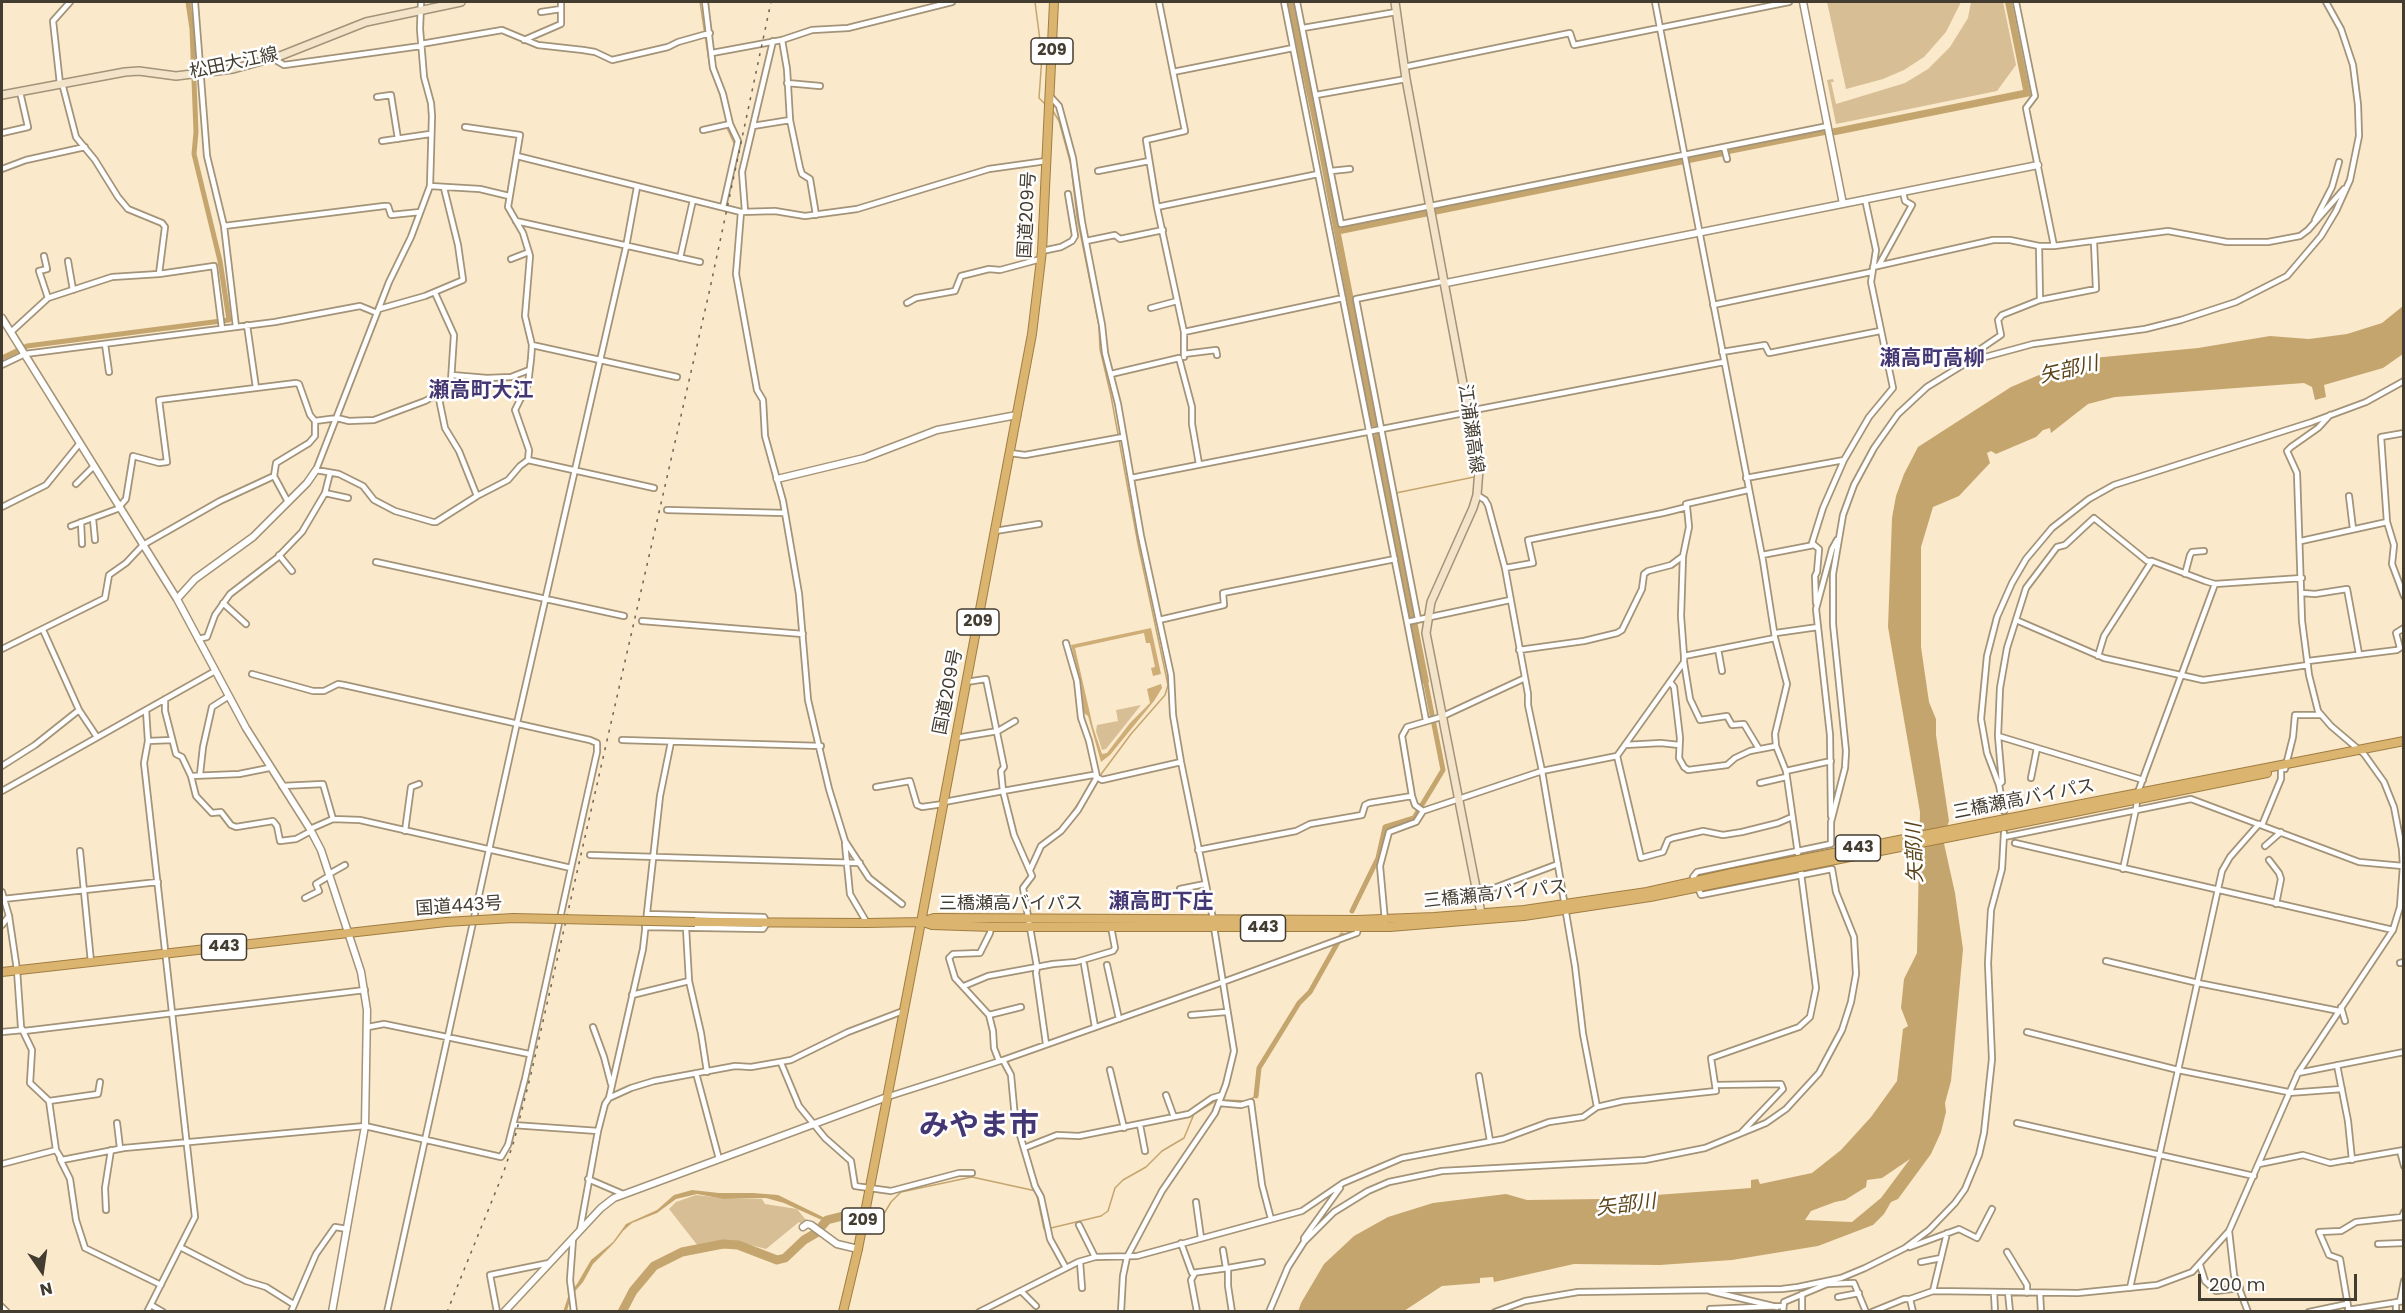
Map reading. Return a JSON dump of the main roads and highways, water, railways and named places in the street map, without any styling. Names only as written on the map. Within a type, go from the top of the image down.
[{"type":"highway","name":"国道209号","points":[[843,1311],[870,1188],[1034,322],[1041,255],[1054,2]]},
{"type":"highway","name":"三橋瀬高バイパス","points":[[921,922],[932,925],[991,927],[1028,923],[1385,923],[1482,917],[1565,907],[1733,877],[2284,768],[2403,741]]},
{"type":"highway","name":"三橋瀬高バイパス","points":[[2362,751],[2403,746]]},
{"type":"highway","name":"国道443号","points":[[2,972],[446,922],[513,918],[767,923],[921,922]]},
{"type":"highway","name":"三橋瀬高バイパス","points":[[921,922],[934,918],[1111,927],[1214,924],[1358,928],[1385,923]]},
{"type":"main road","name":"松田大江線","points":[[2,95],[125,72],[139,71],[176,76],[232,69],[272,58],[366,22],[421,5],[461,2]]},
{"type":"main road","name":"江浦瀬高線","points":[[1395,2],[1406,79],[1479,469],[1477,495],[1431,602],[1427,617],[1428,649],[1482,917]]},
{"type":"water","points":[[1287,2],[1294,2],[1340,227],[1718,151],[1728,150],[1729,155],[1341,234],[1429,682],[1422,684],[1372,436],[1375,435],[1373,426],[1371,427],[1316,138]]},
{"type":"water","points":[[2005,2],[2012,2],[2031,96],[1826,137],[1825,130],[2023,90]]},
{"type":"water","name":"矢部川","points":[[2403,306],[2403,354],[2383,368],[2324,385],[2326,397],[2315,400],[2312,387],[2304,383],[2115,397],[2088,404],[2051,433],[2050,428],[2043,430],[2036,437],[1996,454],[1991,451],[1987,453],[1990,463],[1959,496],[1933,507],[1921,547],[1921,647],[1929,702],[1936,719],[1936,735],[1949,821],[1943,839],[1955,893],[1963,949],[1951,1081],[1941,1132],[1931,1154],[1898,1199],[1891,1202],[1884,1214],[1873,1225],[1818,1246],[1732,1260],[1660,1265],[1574,1264],[1494,1282],[1493,1277],[1480,1278],[1480,1283],[1442,1286],[1404,1311],[1298,1312],[1324,1264],[1354,1236],[1388,1217],[1433,1203],[1506,1194],[1527,1200],[1601,1199],[1751,1188],[1751,1180],[1758,1179],[1760,1184],[1812,1173],[1841,1150],[1871,1117],[1897,1081],[1903,1029],[1908,1026],[1901,1008],[1904,979],[1917,953],[1920,812],[1888,627],[1892,518],[1896,496],[1904,474],[1918,447],[2011,387],[2067,363],[2093,358],[2198,348],[2270,336],[2309,339],[2347,334],[2382,323]],"holes":[[[1910,1159],[1881,1198],[1852,1222],[1805,1220],[1811,1211],[1845,1200],[1866,1187],[1867,1180],[1882,1178]]]},
{"type":"water","points":[[692,1190],[778,1195],[825,1218],[824,1221],[784,1203],[766,1198],[724,1199],[697,1194],[676,1199],[657,1213],[632,1223],[623,1231],[614,1243],[593,1264],[583,1282],[571,1296],[567,1311],[563,1312],[569,1294],[591,1260],[613,1242],[626,1224],[657,1210],[674,1195]]},
{"type":"waterway","points":[[2,358],[27,346],[229,320],[220,261],[194,154],[196,132],[192,29],[188,2]]},
{"type":"waterway","points":[[700,2],[710,68],[721,97],[727,123]]},
{"type":"waterway","points":[[1035,2],[1042,56],[1039,98],[1047,106]]},
{"type":"waterway","points":[[1051,108],[1059,121],[1071,165],[1077,217],[1099,326],[1100,349],[1168,685],[1165,695],[1131,734],[1099,777]]},
{"type":"waterway","points":[[727,128],[735,145]]},
{"type":"waterway","points":[[1721,153],[1832,131]]},
{"type":"waterway","points":[[1396,493],[1474,477]]},
{"type":"waterway","points":[[1352,911],[1378,858],[1385,827],[1414,818],[1443,770],[1425,679]]},
{"type":"waterway","points":[[1059,830],[1083,797]]},
{"type":"waterway","points":[[1256,1096],[1259,1068],[1299,1003],[1310,992],[1342,935]]},
{"type":"waterway","points":[[1222,1100],[1248,1101],[1256,1096]]},
{"type":"waterway","points":[[1051,1228],[1101,1216],[1108,1211],[1115,1188],[1123,1180],[1146,1167],[1162,1151],[1184,1138],[1194,1114],[1217,1100]]},
{"type":"waterway","points":[[873,1218],[885,1212],[901,1192],[972,1177],[1036,1191],[1044,1229],[1046,1229]]},
{"type":"waterway","points":[[622,1312],[633,1291],[654,1266],[682,1252],[723,1244],[738,1245],[777,1260],[785,1258],[804,1240],[816,1233],[827,1220],[847,1215],[857,1216]]},
{"type":"railway","points":[[447,1312],[504,1171],[531,1074],[709,293],[771,2]]},
{"type":"district","name":"瀬高町高柳","points":[[1932,360]]},
{"type":"district","name":"瀬高町大江","points":[[481,392]]},
{"type":"district","name":"瀬高町下庄","points":[[1161,903]]},
{"type":"district","name":"みやま市","points":[[979,1127]]}]
